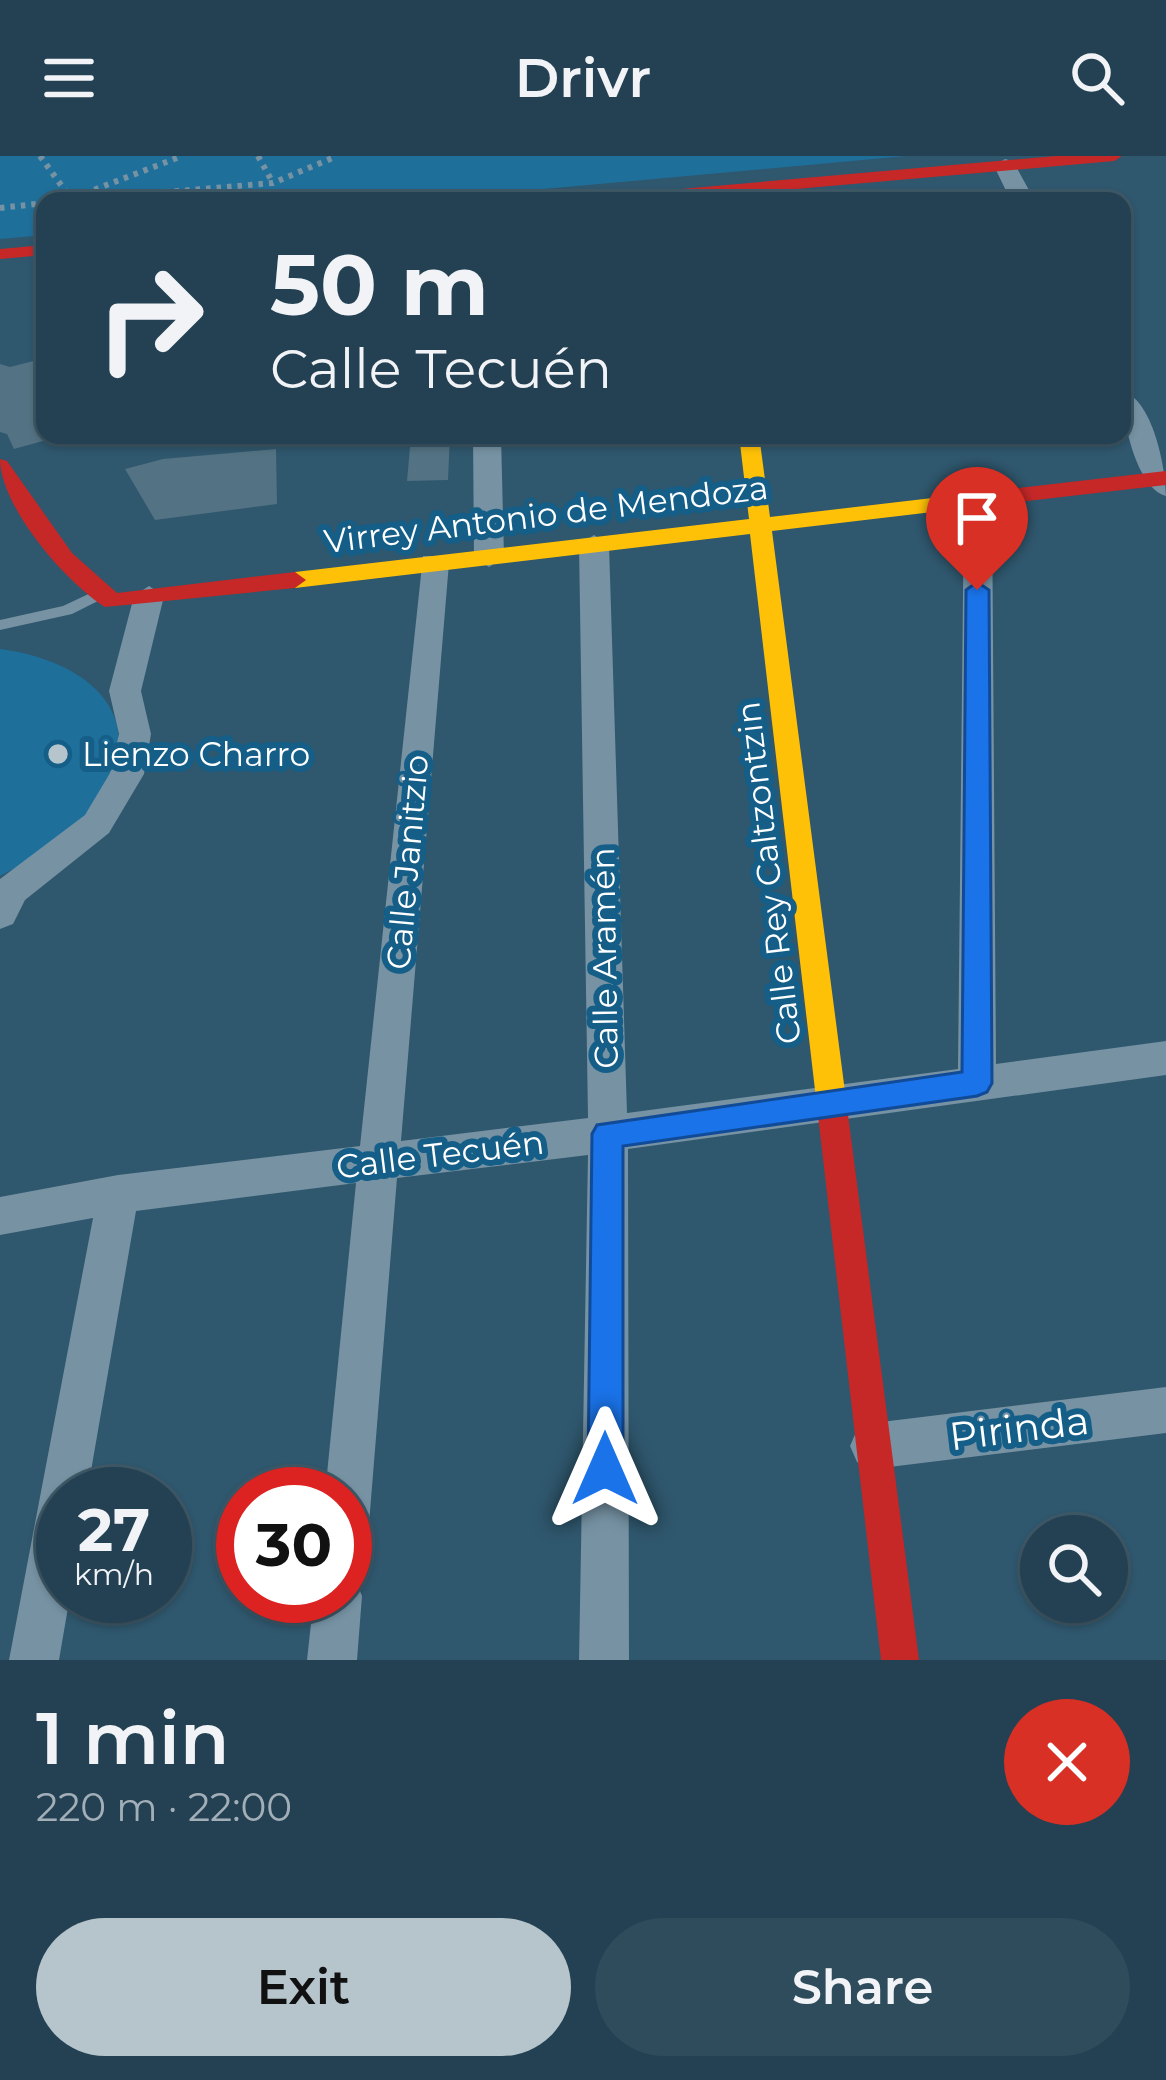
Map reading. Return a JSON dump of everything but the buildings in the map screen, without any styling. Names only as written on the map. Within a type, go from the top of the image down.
[{"type":"street","points":[[744,192],[1002,161],[1114,156]]},
{"type":"street","points":[[1002,161],[1018,192]]},
{"type":"street","points":[[0,254],[36,251]]},
{"type":"street","points":[[1131,416],[1165,481]]},
{"type":"street","points":[[488,444],[489,557]]},
{"type":"street","name":"Calle Rey Caltzontzin","points":[[750,444],[900,1660]]},
{"type":"street","points":[[0,466],[97,595]]},
{"type":"street","name":"Virrey Antonio de Mendoza","points":[[97,595],[113,601],[1165,481]]},
{"type":"street","points":[[977,1083],[978,500]]},
{"type":"street","name":"Calle Aramén","points":[[594,544],[608,1134],[604,1660]]},
{"type":"street","name":"Calle Janitzio","points":[[350,1467],[434,563]]},
{"type":"street","points":[[0,914],[12,890],[97,824],[127,774],[135,734],[125,691],[149,596]]},
{"type":"street","name":"Calle Tecuén","points":[[0,1216],[118,1194],[1166,1058]]},
{"type":"street","points":[[68,1467],[118,1194]]},
{"type":"street","name":"Pirinda","points":[[873,1446],[1166,1410]]},
{"type":"street","points":[[34,1660],[41,1623]]},
{"type":"street","points":[[332,1660],[335,1623]]},
{"type":"lane","points":[[0,625],[68,610],[97,595]]},
{"type":"path","points":[[40,156],[63,192]]},
{"type":"path","points":[[92,192],[182,156]]},
{"type":"path","points":[[258,156],[273,183]]},
{"type":"path","points":[[171,192],[273,183],[337,156]]},
{"type":"path","points":[[0,208],[36,204]]},
{"type":"shaded area","points":[[0,156],[906,156],[512,192],[36,192],[36,236],[0,239]]},
{"type":"shaded area","name":"Lienzo Charro","points":[[0,649],[63,667],[87,682],[106,701],[117,724],[118,750],[110,779],[81,823],[49,849],[0,876]]},
{"type":"traffic: slow","points":[[750,444],[832,1107]]},
{"type":"traffic: slow","points":[[295,580],[958,502]]},
{"type":"traffic: jam","points":[[704,192],[1114,156]]},
{"type":"traffic: jam","points":[[0,254],[36,251]]},
{"type":"traffic: jam","points":[[0,466],[64,559],[113,601],[295,580]]},
{"type":"traffic: jam","points":[[958,502],[1166,478]]},
{"type":"traffic: jam","points":[[832,1107],[900,1660]]},
{"type":"place","name":"Lienzo Charro","points":[[58,754]]},
{"type":"route","points":[[605,1469],[608,1134],[977,1083],[977,590]]}]
